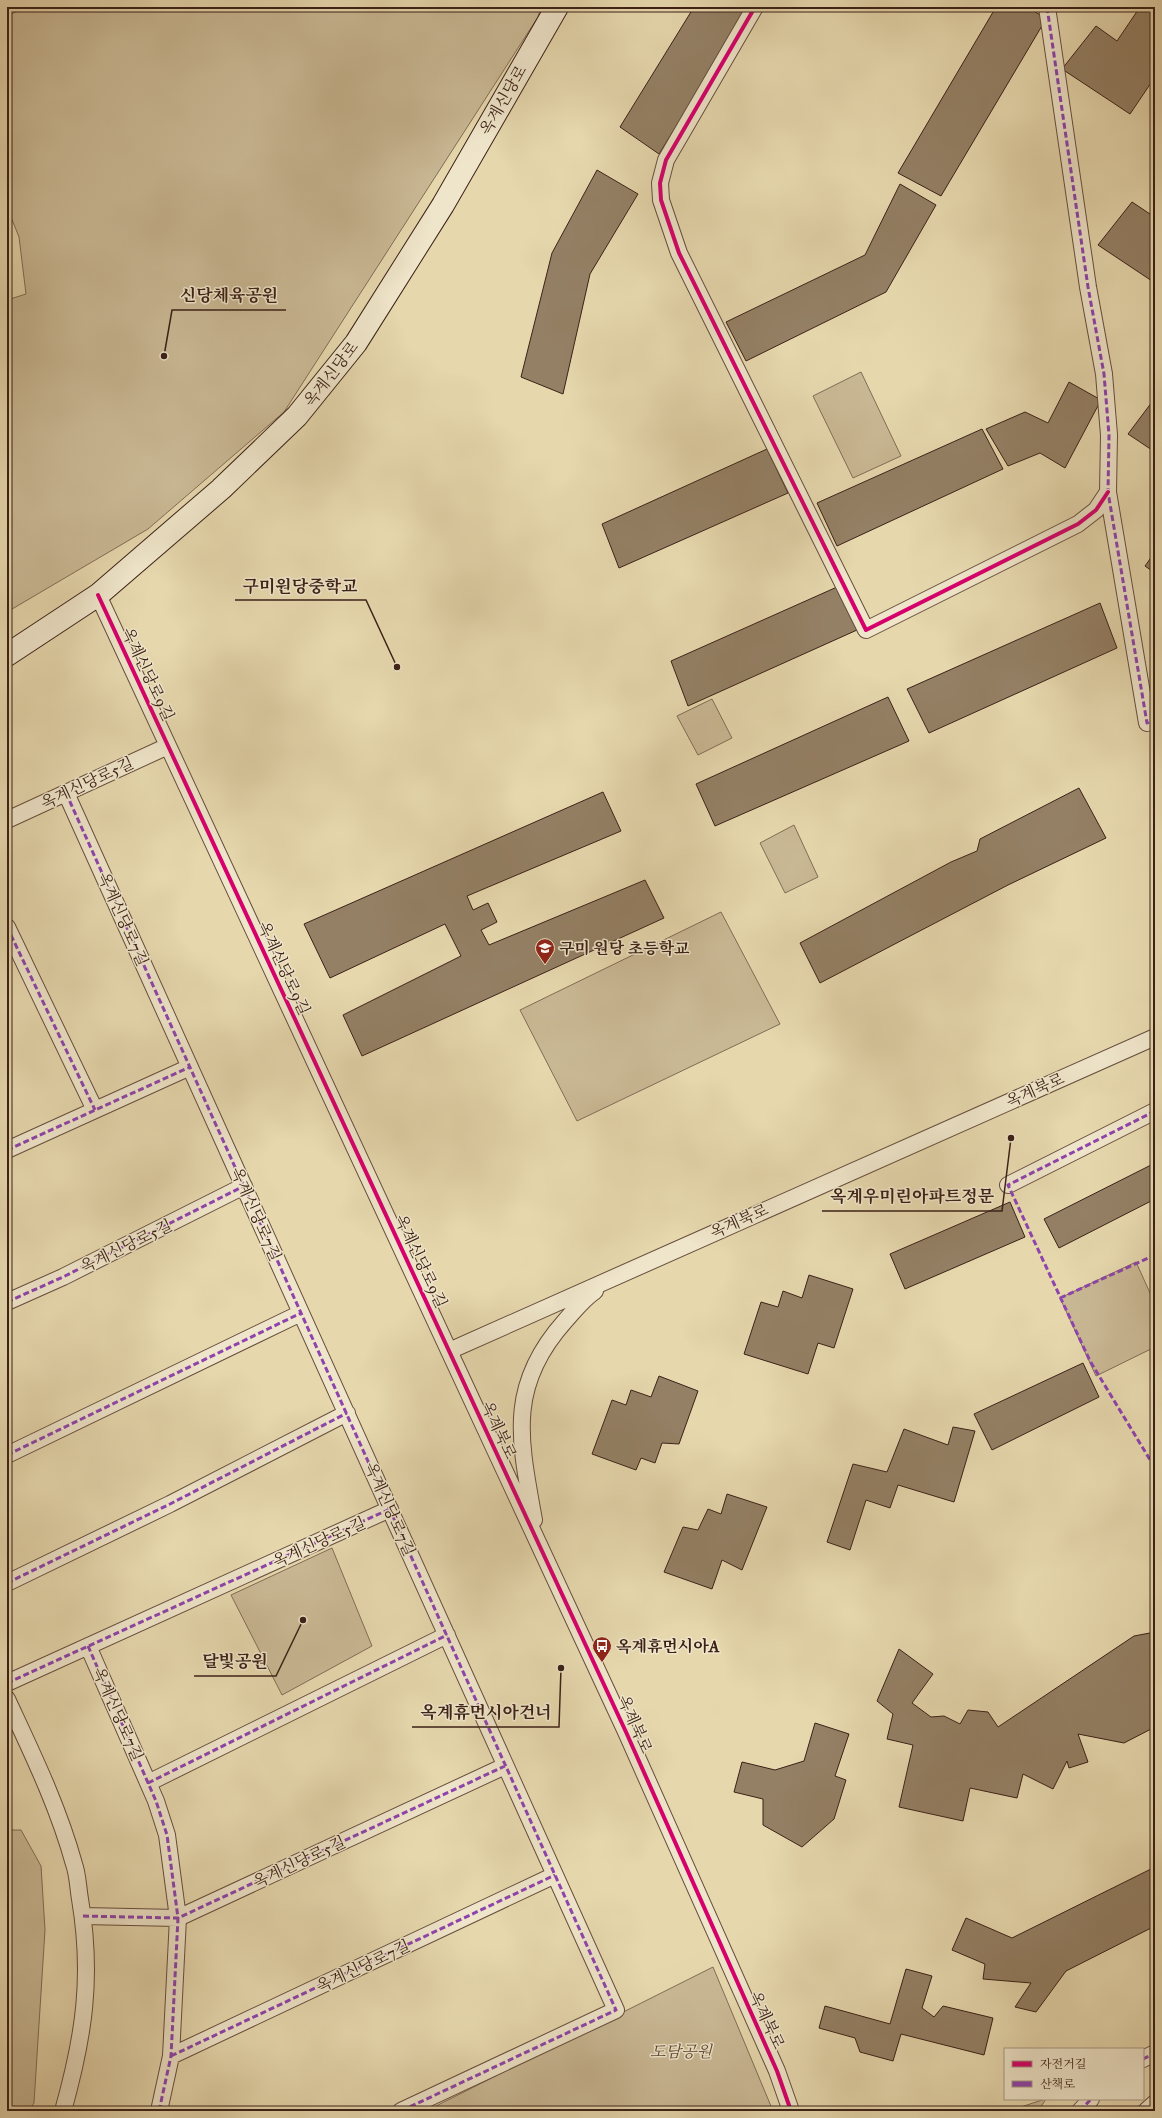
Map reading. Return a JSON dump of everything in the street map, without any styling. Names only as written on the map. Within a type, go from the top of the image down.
[{"type":"street","name":"옥계신당로","points":[[7,655],[98,595],[221,489],[297,416],[356,343],[443,205],[557,7]]},
{"type":"street","points":[[755,7],[666,160],[660,183],[661,200],[679,253],[866,630],[1078,524],[1096,510],[1108,492]]},
{"type":"street","points":[[1047,7],[1088,287],[1104,374],[1109,435],[1108,492],[1147,723],[1155,719]]},
{"type":"street","name":"옥계신당로9길","points":[[98,595],[449,1351]]},
{"type":"street","name":"옥계신당로5길","points":[[7,820],[168,746]]},
{"type":"street","name":"옥계신당로7길","points":[[66,793],[616,2010],[401,2111]]},
{"type":"street","points":[[8,934],[95,1110]]},
{"type":"street","name":"옥계북로","points":[[791,2111],[777,2071],[626,1732],[449,1351],[1155,1037]]},
{"type":"street","points":[[7,1150],[190,1067]]},
{"type":"street","points":[[1008,1185],[1155,1110]]},
{"type":"street","name":"옥계신당로5길","points":[[7,1302],[63,1277],[244,1186]]},
{"type":"street","points":[[539,1544],[522,1450],[520,1426],[524,1399],[530,1375],[554,1333],[586,1297],[625,1272]]},
{"type":"street","points":[[7,1455],[301,1314]]},
{"type":"street","points":[[7,1583],[170,1504],[346,1413]]},
{"type":"street","name":"옥계신당로5길","points":[[7,1683],[390,1509]]},
{"type":"street","name":"옥계신당로7길","points":[[148,1782],[447,1636]]},
{"type":"street","name":"옥계신당로7길","points":[[88,1646],[156,1801],[167,1835],[178,1918],[171,2056],[159,2111]]},
{"type":"street","points":[[7,1699],[48,1787],[64,1831],[75,1866],[83,1916],[87,1967],[85,2011],[74,2074],[63,2111]]},
{"type":"street","name":"옥계신당로5길","points":[[83,1916],[178,1918],[505,1766]]},
{"type":"street","name":"옥계신당로7길","points":[[171,2056],[555,1875]]},
{"type":"street","points":[[1144,2058],[1155,2053]]},
{"type":"street","points":[[1080,2111],[1090,2100]]},
{"type":"street","points":[[1146,2111],[1155,2103]]},
{"type":"green space","points":[[27,7],[541,7],[538,17],[284,412],[148,529],[7,612],[7,300],[26,294],[19,237],[7,207],[7,16]]},
{"type":"green space","points":[[861,372],[901,456],[853,478],[813,396]]},
{"type":"green space","points":[[712,699],[732,738],[698,755],[677,716]]},
{"type":"green space","points":[[794,825],[818,877],[785,893],[760,843]]},
{"type":"green space","points":[[721,912],[780,1024],[577,1121],[520,1010]]},
{"type":"green space","points":[[1136,1262],[1155,1304],[1155,1347],[1096,1376],[1060,1298]]},
{"type":"green space","points":[[332,1548],[372,1646],[282,1695],[231,1595]]},
{"type":"green space","points":[[7,1830],[21,1830],[41,1866],[45,1930],[34,2103],[29,2111],[7,2111]]},
{"type":"green space","name":"도담공원","points":[[713,1967],[773,2111],[426,2111]]},
{"type":"green space","points":[[1042,2100],[1045,2100],[1038,2111],[1009,2111]]},
{"type":"building","points":[[694,7],[750,7],[659,154],[620,127]]},
{"type":"building","points":[[996,7],[1028,7],[1046,19],[941,196],[898,173]]},
{"type":"building","points":[[1140,7],[1155,7],[1155,77],[1130,114],[1062,69],[1096,26],[1117,41]]},
{"type":"building","points":[[597,170],[638,194],[590,274],[563,394],[521,377],[552,253]]},
{"type":"building","points":[[900,184],[936,205],[886,292],[746,361],[726,322],[865,255]]},
{"type":"building","points":[[1132,202],[1153,216],[1155,213],[1155,283],[1098,245]]},
{"type":"building","points":[[1069,382],[1101,400],[1065,468],[1040,453],[1008,466],[986,429],[1025,412],[1048,423]]},
{"type":"building","points":[[1155,398],[1155,452],[1128,434]]},
{"type":"building","points":[[982,429],[1003,469],[837,546],[817,503]]},
{"type":"building","points":[[767,449],[788,493],[619,568],[602,524]]},
{"type":"building","points":[[1155,552],[1155,573],[1145,566]]},
{"type":"building","points":[[837,587],[857,630],[688,706],[671,661]]},
{"type":"building","points":[[1100,603],[1117,648],[929,733],[907,689]]},
{"type":"building","points":[[888,697],[909,741],[715,826],[696,784]]},
{"type":"building","points":[[1079,788],[1106,838],[1008,885],[820,983],[800,943],[951,862],[977,851],[980,839]]},
{"type":"building","points":[[603,792],[621,831],[467,896],[473,910],[488,903],[497,922],[481,930],[489,945],[645,880],[664,918],[362,1056],[343,1015],[461,956],[445,924],[330,978],[304,924]]},
{"type":"building","points":[[1155,1163],[1155,1199],[1059,1248],[1044,1219]]},
{"type":"building","points":[[1010,1202],[1025,1237],[905,1289],[890,1254]]},
{"type":"building","points":[[809,1275],[853,1289],[834,1348],[818,1343],[808,1374],[744,1354],[761,1302],[778,1307],[783,1291],[802,1298]]},
{"type":"building","points":[[1083,1363],[1099,1397],[992,1450],[974,1414]]},
{"type":"building","points":[[659,1376],[698,1391],[679,1444],[662,1443],[655,1463],[641,1458],[636,1470],[592,1454],[612,1400],[626,1405],[631,1390],[651,1397]]},
{"type":"building","points":[[953,1427],[975,1431],[954,1502],[898,1485],[890,1508],[866,1500],[850,1550],[827,1542],[853,1464],[887,1472],[904,1429],[948,1445]]},
{"type":"building","points":[[727,1494],[767,1507],[742,1570],[722,1560],[712,1589],[664,1572],[683,1527],[698,1530],[708,1509],[721,1514]]},
{"type":"building","points":[[1155,1632],[1155,1698],[1152,1699],[1155,1703],[1155,1727],[1124,1743],[1078,1734],[1088,1762],[1069,1768],[1067,1761],[1053,1789],[1023,1774],[1017,1798],[970,1788],[963,1821],[899,1807],[913,1745],[887,1739],[893,1714],[877,1701],[899,1649],[933,1674],[912,1703],[931,1717],[944,1716],[960,1724],[968,1710],[988,1712],[998,1727],[1134,1636]]},
{"type":"building","points":[[815,1723],[849,1734],[835,1776],[846,1780],[834,1819],[802,1847],[763,1825],[763,1799],[734,1792],[742,1762],[775,1770],[804,1761]]},
{"type":"building","points":[[1155,1867],[1155,1926],[1066,1971],[1036,2012],[1015,2007],[1031,1983],[983,1979],[985,1964],[952,1950],[966,1918],[1012,1938]]},
{"type":"building","points":[[906,1969],[932,1976],[922,2008],[934,2017],[943,2006],[993,2018],[984,2055],[901,2034],[893,2061],[860,2052],[855,2038],[819,2028],[825,2006],[890,2024]]},
{"type":"marked path","points":[[1047,7],[1088,287],[1104,374],[1109,435],[1108,492],[1147,723],[1155,719]]},
{"type":"marked path","points":[[66,793],[616,2010],[401,2111]]},
{"type":"marked path","points":[[7,927],[95,1110]]},
{"type":"marked path","points":[[7,1150],[190,1067]]},
{"type":"marked path","points":[[1155,1111],[1008,1185],[1090,1361],[1155,1468]]},
{"type":"marked path","points":[[7,1302],[63,1277],[244,1186]]},
{"type":"marked path","points":[[1060,1298],[1155,1255]]},
{"type":"marked path","points":[[7,1455],[301,1313]]},
{"type":"marked path","points":[[7,1583],[170,1504],[347,1413]]},
{"type":"marked path","points":[[7,1683],[390,1509]]},
{"type":"marked path","points":[[148,1783],[447,1635]]},
{"type":"marked path","points":[[88,1646],[156,1801],[167,1835],[178,1918],[171,2056],[159,2111]]},
{"type":"marked path","points":[[83,1916],[178,1918],[505,1766]]},
{"type":"marked path","points":[[171,2056],[555,1875]]},
{"type":"marked path","points":[[1144,2058],[1155,2053]]},
{"type":"marked path","points":[[1080,2111],[1090,2100]]},
{"type":"marked path","points":[[1146,2111],[1155,2103]]},
{"type":"cycle path","points":[[755,7],[666,160],[660,183],[661,200],[679,253],[866,630],[1078,524],[1096,510],[1108,492]]},
{"type":"cycle path","points":[[98,595],[626,1732],[777,2071],[791,2111]]},
{"type":"place","name":"신당체육공원","points":[[164,356]]},
{"type":"place","name":"구미원당중학교","points":[[397,667]]},
{"type":"place","name":"구미 원당 초등학교","points":[[545,965]]},
{"type":"place","name":"옥계우미린아파트정문","points":[[1011,1138]]},
{"type":"place","name":"달빛공원","points":[[303,1620]]},
{"type":"place","name":"옥계휴먼시아A","points":[[602,1663]]},
{"type":"place","name":"옥계휴먼시아건너","points":[[561,1668]]}]
